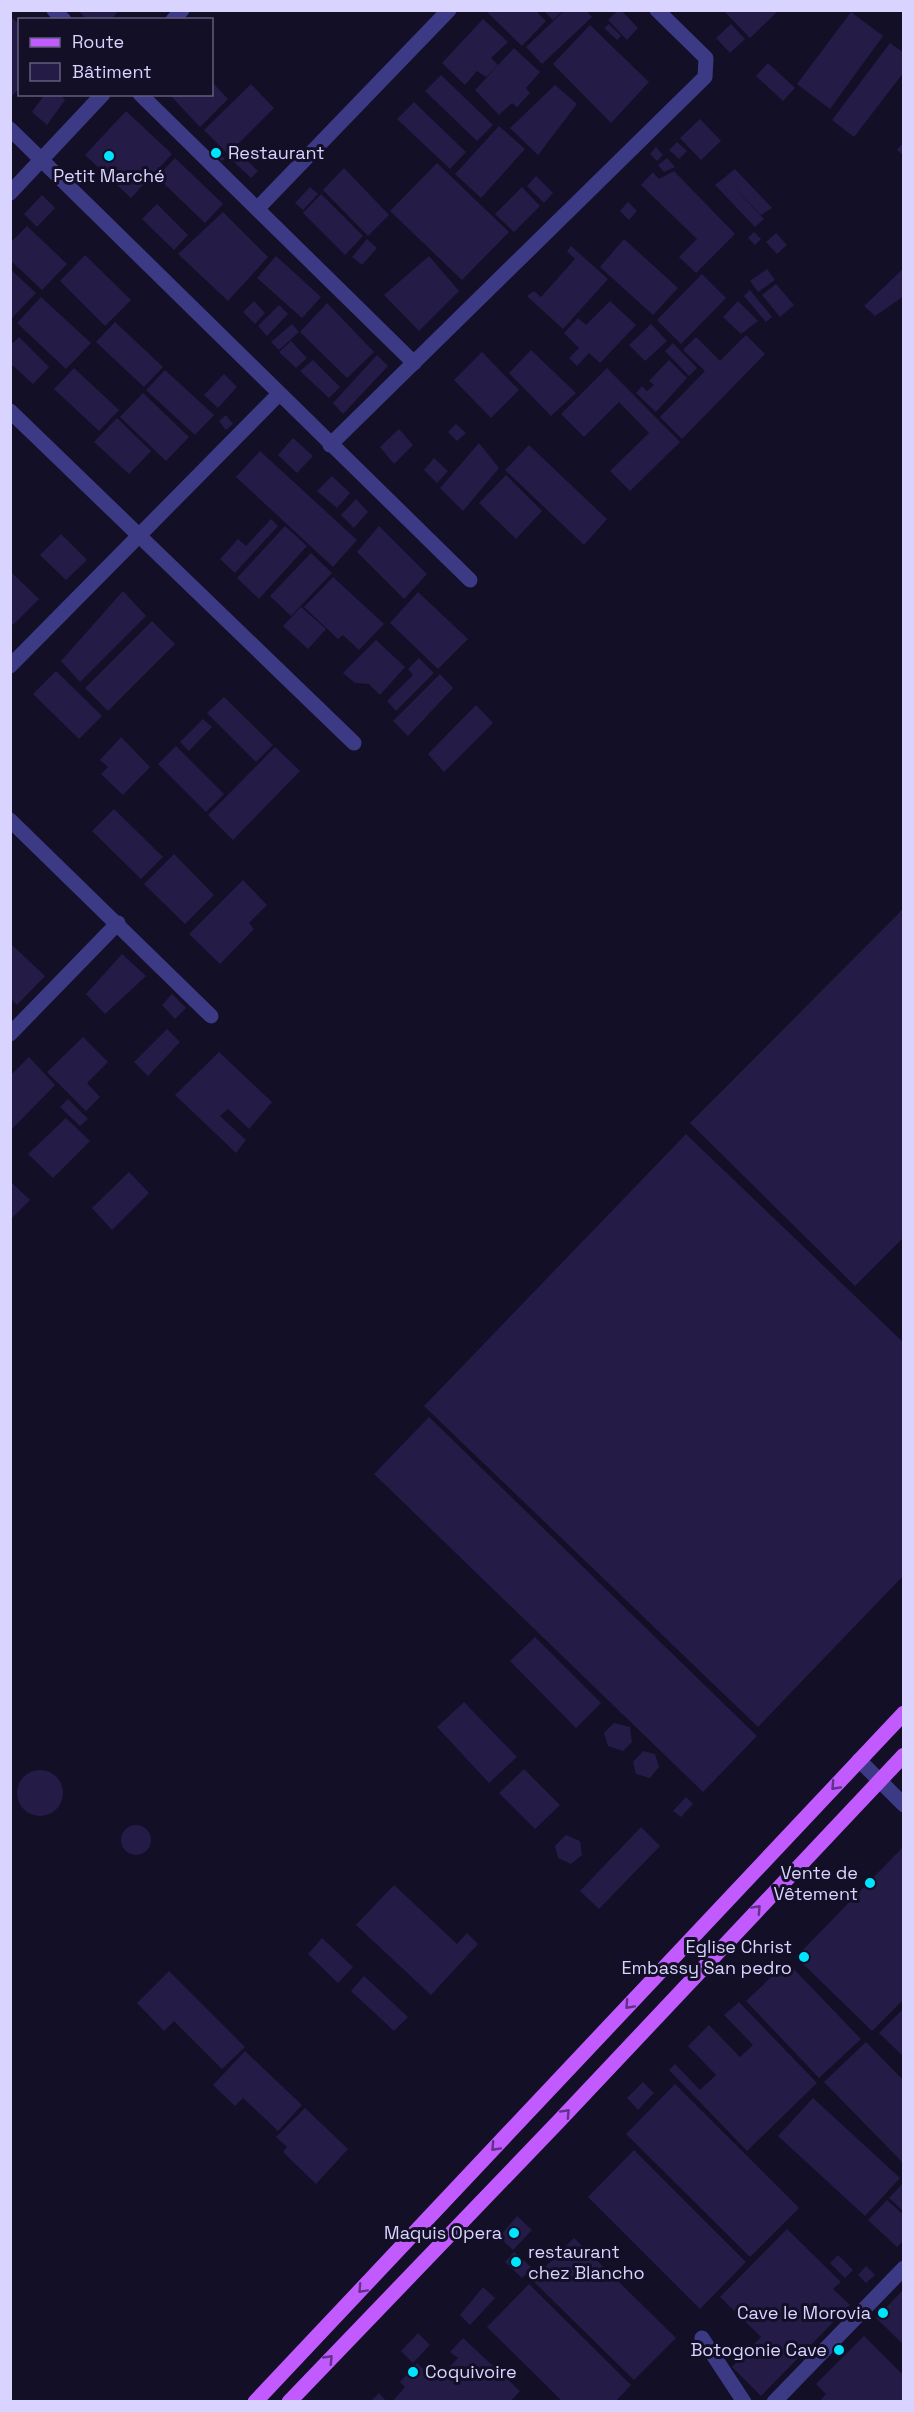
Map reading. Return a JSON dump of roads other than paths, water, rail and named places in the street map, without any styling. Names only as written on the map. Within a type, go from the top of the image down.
[{"type":"main road","points":[[255,2402],[903,1713]]},
{"type":"main road","points":[[289,2402],[550,2130],[903,1755]]},
{"type":"street","points":[[258,208],[449,10]]},
{"type":"street","points":[[330,445],[705,77],[706,58],[657,10]]},
{"type":"street","points":[[10,193],[101,96]]},
{"type":"street","points":[[142,96],[414,363]]},
{"type":"street","points":[[10,129],[470,580]]},
{"type":"street","points":[[10,666],[279,394]]},
{"type":"street","points":[[10,411],[354,743]]},
{"type":"street","points":[[10,820],[211,1016]]},
{"type":"street","points":[[10,1034],[118,923]]},
{"type":"street","points":[[859,1760],[903,1805]]},
{"type":"street","points":[[774,2402],[903,2268]]},
{"type":"street","points":[[702,2338],[744,2402]]},
{"type":"place","name":"Restaurant","points":[[216,153]]},
{"type":"place","name":"Petit Marché","points":[[109,156]]},
{"type":"place","name":"Vente de Vêtement","points":[[870,1883]]},
{"type":"place","name":"Eglise Christ Embassy San pedro","points":[[804,1957]]},
{"type":"place","name":"Maquis Opera","points":[[514,2233]]},
{"type":"place","name":"restaurant chez Blancho","points":[[516,2262]]},
{"type":"place","name":"Cave le Morovia","points":[[883,2313]]},
{"type":"place","name":"Botogonie Cave","points":[[839,2350]]},
{"type":"place","name":"Coquivoire","points":[[413,2372]]}]
